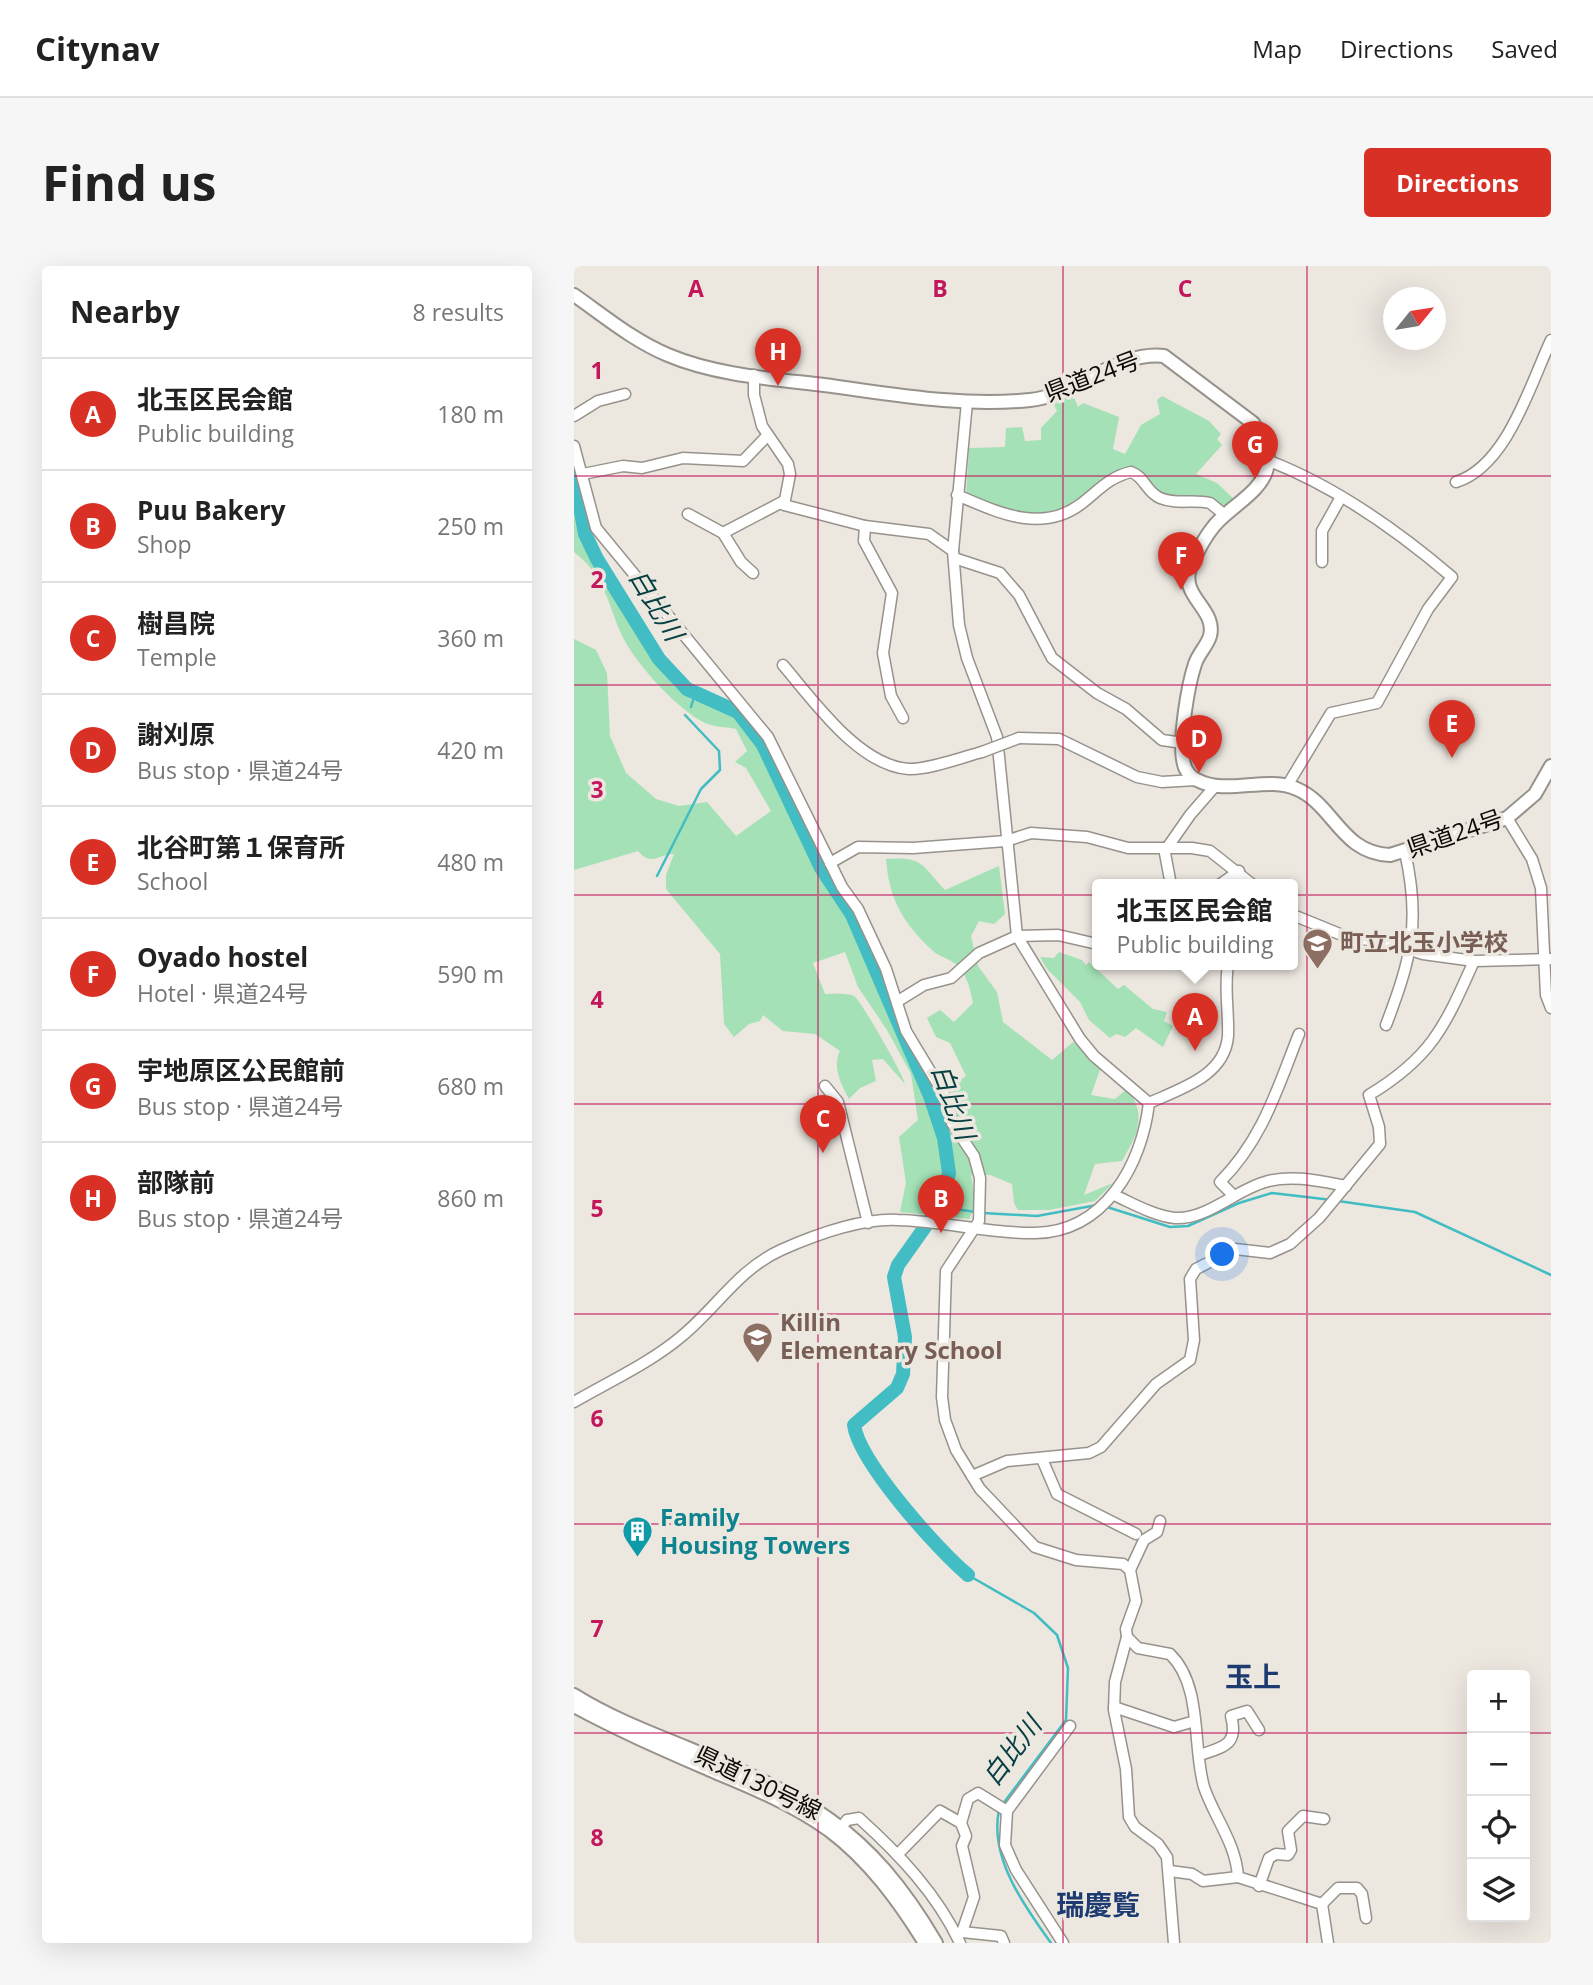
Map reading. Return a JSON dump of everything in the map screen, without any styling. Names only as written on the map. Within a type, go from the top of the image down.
[{"type":"main road","name":"県道24号","points":[[574,295],[645,343],[670,356],[754,375],[967,402],[1032,400],[1074,387],[1135,358],[1164,356],[1254,423],[1263,438],[1267,460]]},
{"type":"main road","points":[[1267,460],[1263,478],[1214,526],[1190,566],[1189,588],[1210,619],[1211,629],[1195,663],[1183,743],[1183,763],[1196,780],[1216,785],[1287,786]]},
{"type":"main road","name":"県道24号","points":[[1287,786],[1309,796],[1345,835],[1379,855],[1405,852],[1507,818],[1535,794],[1551,766]]},
{"type":"main road","name":"県道130号線","points":[[574,1695],[613,1716],[780,1788],[880,1862],[903,1890],[936,1943]]},
{"type":"main road","name":"県道130号線","points":[[574,1706],[642,1741],[775,1798],[839,1831],[895,1897],[925,1943]]},
{"type":"street","points":[[1456,482],[1471,478],[1499,449],[1551,340]]},
{"type":"street","points":[[754,375],[754,396],[767,436],[788,464],[790,474],[784,505],[806,513],[865,526],[929,534],[954,554],[1000,573],[1019,595],[1052,658],[1097,693],[1126,709],[1162,740],[1183,743]]},
{"type":"street","points":[[574,416],[598,401],[625,394]]},
{"type":"street","points":[[967,402],[954,554],[959,625],[967,658],[997,737],[1017,936],[1080,1039],[1094,1056],[1149,1103]]},
{"type":"street","points":[[583,474],[623,466],[642,468],[683,458],[743,461],[767,436]]},
{"type":"street","points":[[574,446],[596,528],[768,737],[830,863],[858,909],[898,1001],[906,1031],[948,1101],[952,1123],[974,1156],[980,1178],[982,1205],[977,1224],[946,1271],[942,1397],[950,1437],[993,1506],[1035,1547],[1076,1560],[1123,1564],[1130,1570]]},
{"type":"street","points":[[1267,460],[1299,472],[1341,497],[1417,547],[1452,577],[1428,609],[1377,703],[1331,713],[1287,786]]},
{"type":"street","points":[[957,495],[989,508],[1041,521],[1070,511],[1111,480],[1131,472],[1143,479],[1159,498],[1185,504],[1210,503],[1225,515]]},
{"type":"street","points":[[1322,562],[1322,531],[1341,497]]},
{"type":"street","points":[[723,533],[784,501]]},
{"type":"street","points":[[688,514],[723,533],[741,562],[753,573]]},
{"type":"street","points":[[865,526],[864,541],[892,593],[883,653],[891,696],[903,718]]},
{"type":"street","points":[[783,665],[840,731],[873,757],[909,769],[982,752],[1019,738],[1059,739],[1137,777],[1162,782],[1196,780]]},
{"type":"street","points":[[1170,879],[1165,848],[1216,785]]},
{"type":"street","points":[[1507,818],[1532,859],[1541,888],[1547,959],[1546,995],[1551,1008]]},
{"type":"street","points":[[830,863],[858,847],[913,848],[1006,841],[1031,834],[1087,837],[1128,848],[1210,851],[1248,879]]},
{"type":"street","points":[[1386,1026],[1411,950],[1415,917],[1405,852]]},
{"type":"street","points":[[1228,879],[1239,871]]},
{"type":"street","points":[[1298,917],[1342,935],[1474,961],[1547,959]]},
{"type":"street","points":[[898,1001],[924,985],[951,978],[979,953],[1017,936],[1058,935],[1092,943]]},
{"type":"street","points":[[972,1476],[1007,1461],[1089,1453],[1101,1447],[1156,1384],[1189,1360],[1194,1340],[1190,1279],[1196,1269],[1235,1249],[1270,1253],[1279,1251],[1308,1229],[1380,1144],[1380,1126],[1369,1095],[1410,1068],[1435,1041],[1474,961]]},
{"type":"street","points":[[1149,1103],[1207,1074],[1222,1058],[1228,1038],[1228,970]]},
{"type":"street","points":[[1233,1195],[1220,1182],[1242,1160],[1256,1140],[1299,1034]]},
{"type":"street","points":[[825,1086],[838,1102],[868,1223]]},
{"type":"street","points":[[574,1402],[681,1336],[753,1265],[807,1239],[868,1223],[896,1219],[1046,1232],[1073,1225],[1112,1197],[1141,1148],[1149,1103]]},
{"type":"street","points":[[1112,1197],[1173,1218],[1198,1213],[1233,1195],[1277,1179],[1304,1179],[1346,1186]]},
{"type":"street","points":[[1042,1459],[1057,1494],[1136,1534]]},
{"type":"street","points":[[1160,1521],[1157,1532],[1144,1540],[1130,1570],[1136,1601],[1126,1629],[1127,1637],[1115,1682],[1114,1707],[1126,1769],[1129,1817],[1135,1827],[1162,1849],[1170,1871],[1174,1943]]},
{"type":"street","points":[[1127,1637],[1138,1648],[1170,1654],[1177,1661],[1185,1679],[1195,1721],[1205,1790],[1229,1840],[1238,1877]]},
{"type":"street","points":[[1114,1707],[1174,1727],[1195,1721]]},
{"type":"street","points":[[1200,1755],[1226,1746],[1233,1737],[1231,1716],[1235,1712],[1247,1711],[1259,1730]]},
{"type":"street","points":[[1063,1943],[1016,1870],[1005,1845],[1003,1808],[1070,1726]]},
{"type":"street","points":[[960,1937],[974,1897],[962,1846],[965,1836],[961,1823],[968,1798],[978,1793],[1003,1808]]},
{"type":"street","points":[[899,1853],[940,1811],[961,1823]]},
{"type":"street","points":[[1259,1886],[1269,1858],[1276,1854],[1288,1855],[1291,1850],[1288,1831],[1295,1821],[1303,1816],[1324,1819]]},
{"type":"street","points":[[839,1831],[847,1820],[859,1818],[899,1853],[960,1937]]},
{"type":"street","points":[[1170,1871],[1192,1874],[1203,1881],[1238,1877],[1259,1886],[1311,1898],[1322,1904]]},
{"type":"street","points":[[1322,1904],[1338,1888],[1357,1888],[1362,1894],[1366,1918]]},
{"type":"street","points":[[1322,1904],[1328,1943]]},
{"type":"street","points":[[960,1937],[1001,1936],[1004,1943]]},
{"type":"green space","points":[[1071,390],[1078,407],[1083,403],[1119,417],[1113,449],[1125,454],[1141,425],[1160,414],[1157,400],[1162,396],[1209,421],[1221,434],[1217,439],[1222,445],[1196,474],[1217,483],[1237,502],[1225,515],[1212,504],[1163,498],[1129,472],[1052,518],[1017,513],[966,496],[969,448],[1005,447],[1006,428],[1022,427],[1025,441],[1041,440],[1041,428],[1057,411],[1050,396]]},
{"type":"green space","points":[[574,504],[590,556],[618,605],[674,686],[692,700],[741,711],[754,725],[771,754],[819,854],[858,921],[910,1048],[927,1078],[947,1087],[966,1076],[950,1043],[936,1037],[927,1018],[940,1010],[954,1022],[973,1003],[970,991],[956,964],[932,950],[905,920],[890,886],[886,859],[908,859],[921,864],[945,890],[999,866],[1005,914],[994,924],[979,921],[971,936],[978,966],[997,992],[1003,1022],[1052,1060],[1073,1042],[1101,1067],[1091,1095],[1115,1099],[1127,1089],[1137,1108],[1139,1117],[1136,1134],[1122,1161],[1095,1164],[1084,1195],[1113,1183],[1095,1201],[1049,1210],[1018,1210],[1014,1203],[1012,1184],[990,1175],[971,1175],[976,1204],[969,1219],[900,1212],[906,1183],[899,1137],[918,1120],[911,1074],[887,1030],[858,987],[845,952],[813,963],[825,994],[851,995],[858,1000],[905,1084],[883,1059],[872,1060],[876,1081],[860,1088],[849,1099],[837,1069],[840,1051],[815,1034],[783,1031],[763,1015],[760,1021],[749,1024],[734,1037],[724,1024],[720,954],[666,889],[666,875],[674,854],[651,859],[638,851],[574,870],[574,639],[596,650],[607,673],[610,736],[626,773],[656,799],[679,806],[707,802],[736,836],[771,811],[746,768],[735,762],[747,751],[736,729],[708,724],[693,716],[655,682],[633,654],[619,629],[598,578],[574,552]]},
{"type":"green space","points":[[1059,952],[1082,960],[1086,965],[1089,962],[1092,970],[1098,970],[1118,989],[1124,985],[1153,1009],[1167,1012],[1164,1021],[1173,1026],[1163,1047],[1136,1028],[1125,1037],[1116,1034],[1110,1038],[1089,1020],[1080,1002],[1047,969],[1040,957],[1054,958]]},
{"type":"waterway","name":"白比川","points":[[574,473],[585,534],[597,559],[659,659],[687,689],[738,712],[763,745],[821,868],[852,915],[930,1096],[944,1138],[949,1173],[942,1203],[898,1265],[894,1277],[905,1337],[903,1374],[897,1388],[854,1425],[859,1441],[884,1482],[938,1546],[968,1575]]},
{"type":"waterway","points":[[691,707],[695,694]]},
{"type":"waterway","points":[[657,876],[701,789],[720,770],[719,751],[685,715]]},
{"type":"waterway","points":[[1107,1207],[1170,1227],[1188,1226],[1239,1203],[1272,1193],[1332,1200]]},
{"type":"waterway","points":[[1338,1201],[1415,1212],[1551,1275]]},
{"type":"waterway","points":[[942,1203],[955,1209],[976,1212]]},
{"type":"waterway","points":[[983,1213],[1037,1216],[1097,1205]]},
{"type":"waterway","name":"白比川","points":[[968,1575],[1034,1613],[1057,1635],[1068,1668],[1066,1720],[1002,1805]]},
{"type":"waterway","name":"白比川","points":[[999,1810],[997,1828],[1004,1863],[1020,1897],[1051,1943]]},
{"type":"place","name":"部隊前","points":[[778,386]]},
{"type":"place","name":"宇地原区公民館前","points":[[1255,479]]},
{"type":"place","name":"Oyado hostel","points":[[1181,590]]},
{"type":"place","name":"北谷町第１保育所","points":[[1452,758]]},
{"type":"place","name":"謝刈原","points":[[1199,773]]},
{"type":"place","name":"町立北玉小学校","points":[[1317,970]]},
{"type":"place","name":"北玉区民会館","points":[[1195,1051]]},
{"type":"place","name":"樹昌院","points":[[823,1153]]},
{"type":"place","name":"Puu Bakery","points":[[941,1233]]},
{"type":"place","name":"Killin Elementary School","points":[[757,1364]]},
{"type":"place","name":"Family Housing Towers","points":[[637,1559]]},
{"type":"district","name":"玉上","points":[[1253,1677]]},
{"type":"district","name":"瑞慶覧","points":[[1098,1905]]}]
